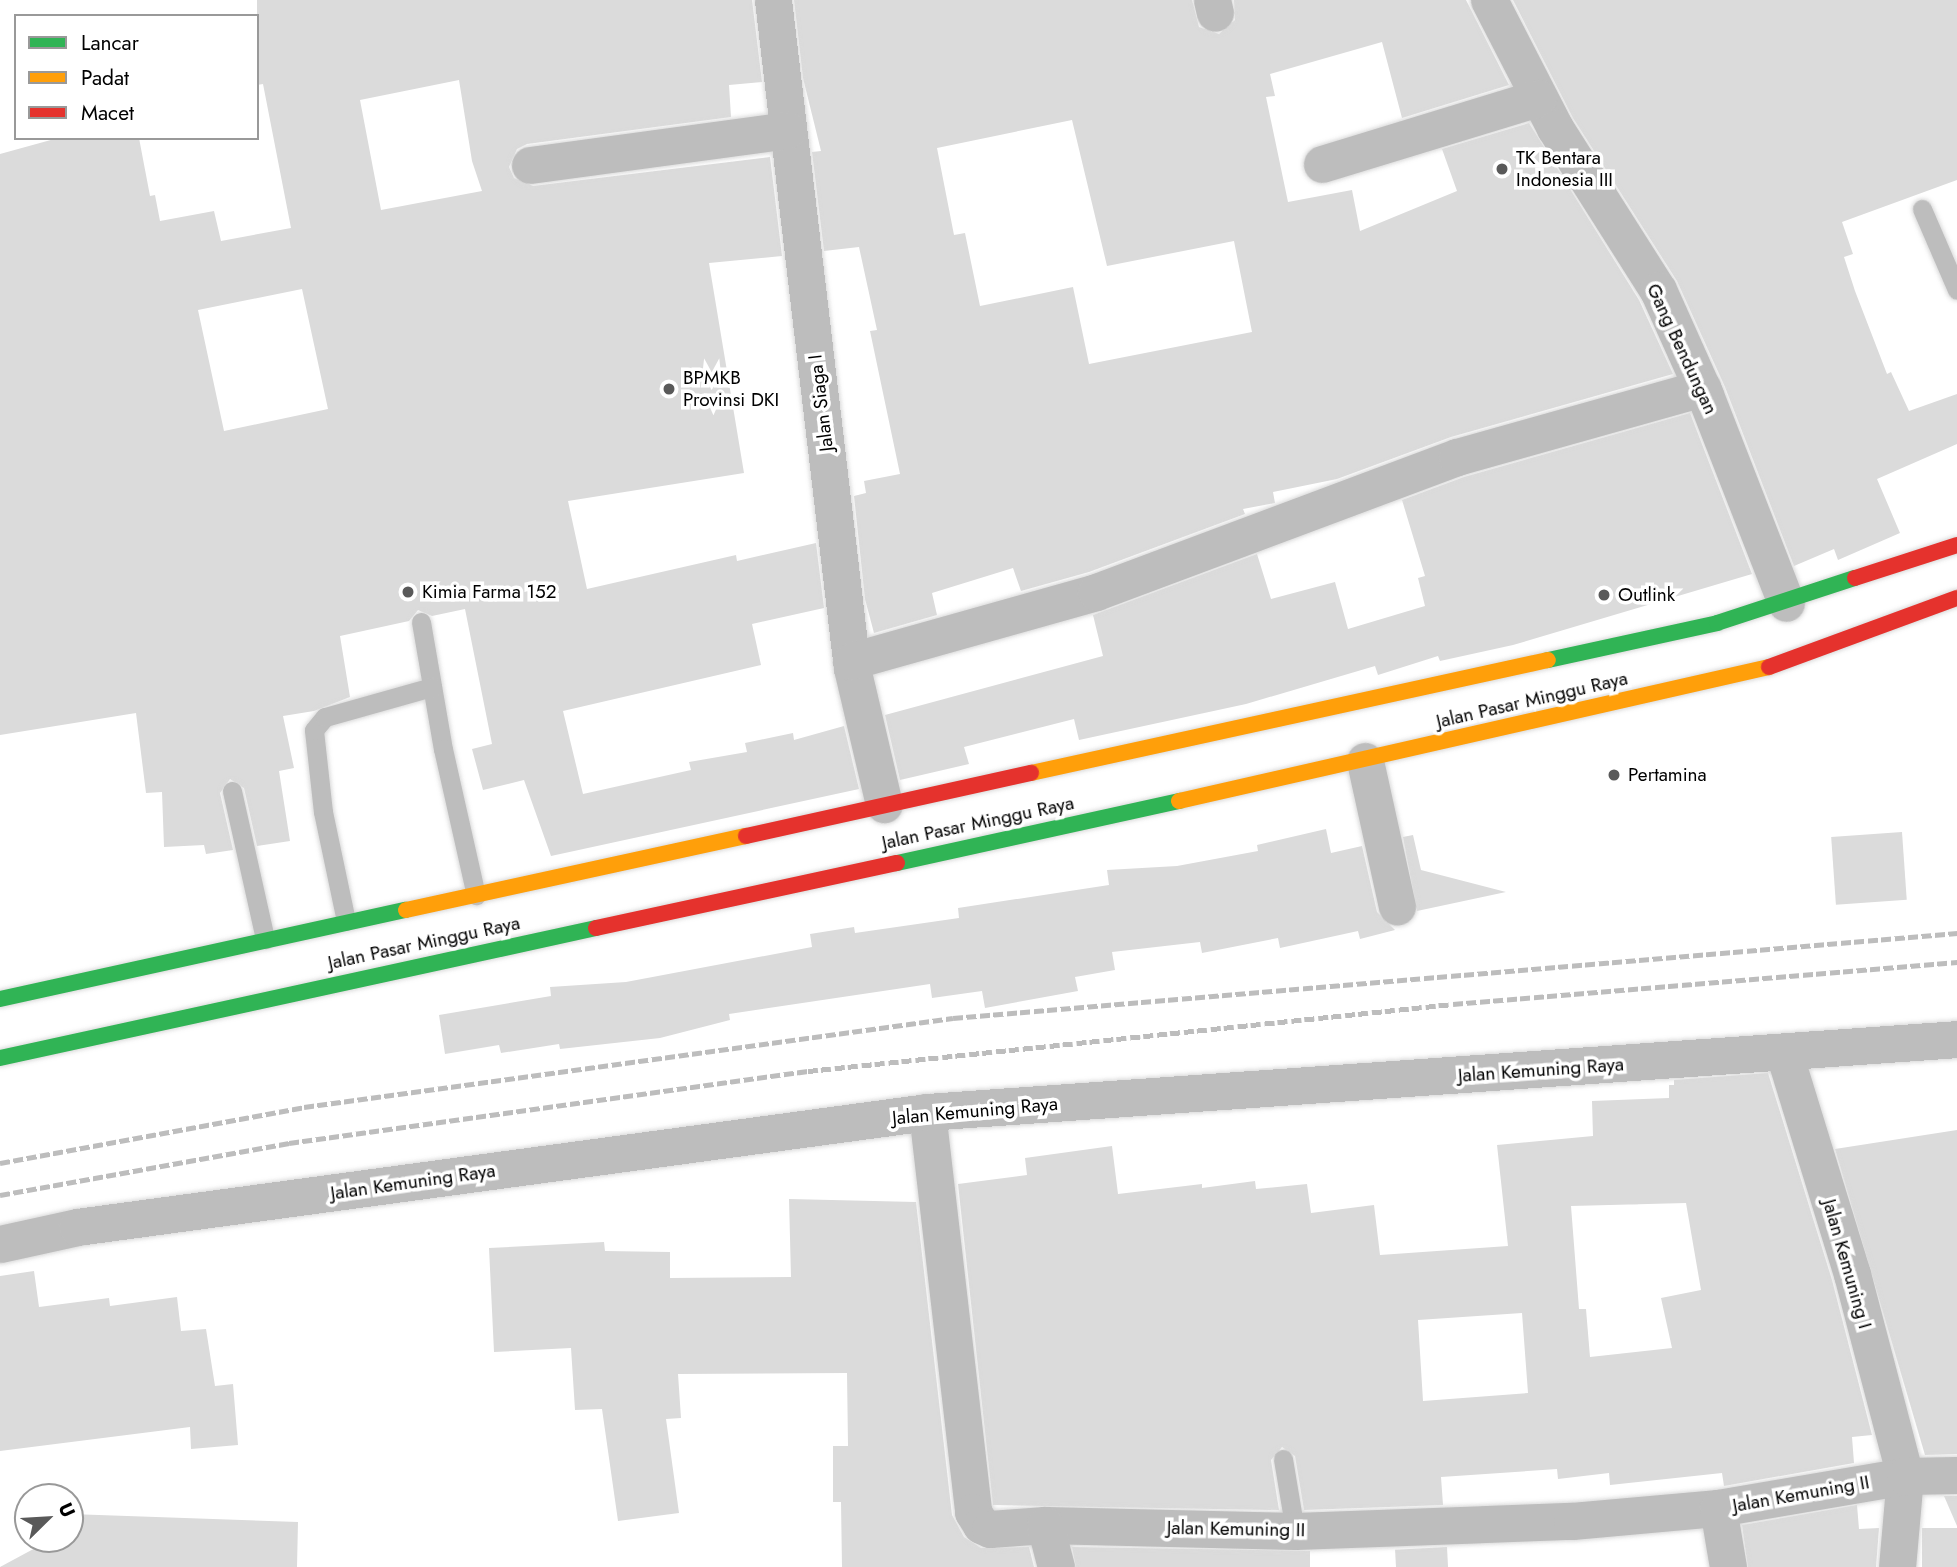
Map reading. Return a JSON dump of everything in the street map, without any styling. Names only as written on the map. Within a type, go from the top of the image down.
[{"type":"main road","name":"Jalan Pasar Minggu Raya","points":[[0,999],[346,921],[476,895],[1717,623],[1786,603],[1957,545]]},
{"type":"main road","name":"Jalan Pasar Minggu Raya","points":[[0,1058],[1365,761],[1772,666],[1957,598]]},
{"type":"street","name":"Jalan Siaga I","points":[[773,0],[851,664],[884,804]]},
{"type":"street","name":"Gang Bendungan","points":[[1489,0],[1538,98],[1658,290],[1721,435],[1786,603]]},
{"type":"street","points":[[1322,164],[1538,98]]},
{"type":"street","points":[[530,165],[788,130]]},
{"type":"street","points":[[851,664],[1096,592],[1457,457],[1703,391]]},
{"type":"street","points":[[1365,761],[1397,908]]},
{"type":"street","name":"Jalan Kemuning Raya","points":[[0,1244],[77,1227],[927,1112],[1957,1039]]},
{"type":"street","name":"Jalan Kemuning I","points":[[1784,1053],[1852,1274],[1905,1476]]},
{"type":"street","name":"Jalan Kemuning II","points":[[927,1112],[973,1512],[981,1525],[990,1529],[1045,1525],[1295,1531],[1572,1521],[1718,1508],[1905,1476],[1957,1475]]},
{"type":"street","points":[[1896,1567],[1905,1476]]},
{"type":"street","points":[[1718,1508],[1728,1567]]},
{"type":"street","points":[[1045,1525],[1056,1567]]},
{"type":"lane","points":[[1922,209],[1957,290]]},
{"type":"lane","points":[[421,622],[447,767],[476,895]]},
{"type":"lane","points":[[346,921],[326,825],[314,730],[317,722],[432,687]]},
{"type":"lane","points":[[232,791],[265,939]]},
{"type":"lane","points":[[1283,1459],[1295,1531]]},
{"type":"building","points":[[257,0],[752,0],[762,82],[729,85],[731,117],[527,144],[517,149],[509,167],[514,178],[533,186],[770,157],[782,256],[709,263],[744,473],[568,501],[587,589],[736,555],[737,561],[816,543],[824,608],[752,624],[761,665],[563,711],[583,794],[691,770],[689,762],[747,752],[745,743],[793,733],[794,740],[844,726],[859,789],[551,856],[524,780],[483,790],[472,749],[492,744],[465,609],[432,616],[418,610],[409,621],[340,636],[350,697],[314,711],[283,716],[294,768],[279,771],[290,841],[257,846],[244,788],[230,779],[220,793],[233,850],[206,854],[204,845],[164,847],[162,792],[146,793],[136,713],[0,735],[0,154],[51,140],[139,140],[150,196],[155,195],[160,221],[214,211],[221,241],[291,228],[263,84],[259,85]],"holes":[[[459,80],[472,161],[482,191],[381,210],[360,100]],[[302,289],[328,409],[224,431],[198,310]]]},
{"type":"building","points":[[794,0],[1192,0],[1199,27],[1219,34],[1235,20],[1234,0],[1466,0],[1509,85],[1402,118],[1382,42],[1270,74],[1275,96],[1266,97],[1288,202],[1352,190],[1360,231],[1457,191],[1442,149],[1529,123],[1639,300],[1673,374],[1451,437],[1337,479],[1273,492],[1275,503],[1243,509],[1245,514],[1089,572],[1021,591],[1013,568],[932,593],[937,615],[874,633],[865,599],[854,496],[866,493],[864,481],[900,474],[870,331],[877,330],[859,247],[824,251],[812,152],[821,151],[803,78]],"holes":[[[1072,120],[1107,266],[1234,241],[1252,332],[1089,364],[1073,287],[980,306],[965,233],[954,235],[937,148]]]},
{"type":"building","points":[[1513,0],[1957,0],[1957,180],[1842,222],[1853,254],[1844,257],[1855,291],[1887,374],[1891,372],[1909,411],[1957,394],[1957,444],[1877,479],[1900,533],[1838,560],[1834,549],[1794,566],[1725,387],[1677,281],[1573,118]]},
{"type":"building","points":[[1690,413],[1752,574],[1513,645],[1440,661],[1438,656],[1378,675],[1375,666],[1246,704],[1079,740],[1074,719],[964,747],[969,764],[900,780],[885,715],[1103,656],[1093,615],[1257,554],[1271,599],[1335,582],[1348,629],[1425,606],[1418,578],[1425,576],[1402,500],[1464,477]]},
{"type":"building","points":[[1326,829],[1331,853],[1362,846],[1377,912],[1395,930],[1360,939],[1358,931],[1280,948],[1278,938],[1202,953],[1200,942],[1112,952],[1115,970],[1075,977],[1078,991],[985,1008],[982,991],[932,998],[930,984],[729,1014],[730,1020],[660,1038],[560,1049],[559,1044],[501,1053],[499,1045],[445,1054],[439,1015],[551,996],[550,987],[626,982],[812,947],[810,934],[854,927],[855,933],[959,918],[958,908],[1109,885],[1107,870],[1177,866],[1258,851],[1257,845]]},
{"type":"building","points":[[1902,832],[1907,900],[1836,905],[1831,837]]},
{"type":"building","points":[[1413,835],[1421,870],[1506,892],[1417,911],[1403,837]]},
{"type":"building","points":[[1768,1073],[1832,1280],[1872,1435],[1852,1437],[1854,1463],[1724,1486],[1722,1473],[1610,1485],[1609,1473],[1558,1479],[1557,1469],[1441,1477],[1443,1505],[1304,1510],[1295,1456],[1282,1447],[1271,1460],[1279,1510],[993,1505],[958,1184],[1027,1175],[1025,1158],[1112,1146],[1118,1194],[1255,1181],[1256,1189],[1307,1184],[1311,1213],[1374,1205],[1380,1255],[1508,1246],[1497,1145],[1593,1136],[1592,1101],[1669,1098],[1669,1085],[1674,1085],[1674,1080]],"holes":[[[1686,1203],[1701,1290],[1661,1298],[1672,1348],[1590,1357],[1586,1309],[1579,1309],[1571,1206]],[[1522,1313],[1528,1393],[1423,1401],[1418,1320]]]},
{"type":"building","points":[[1957,1130],[1957,1454],[1925,1455],[1835,1149]]},
{"type":"building","points":[[789,1199],[916,1202],[952,1515],[964,1537],[981,1548],[1029,1547],[1034,1567],[842,1567],[841,1502],[833,1502],[833,1446],[848,1446],[847,1373],[678,1374],[681,1418],[666,1419],[679,1513],[618,1521],[602,1409],[575,1410],[571,1348],[494,1352],[489,1248],[604,1242],[605,1251],[670,1252],[670,1278],[791,1277]]},
{"type":"building","points":[[34,1271],[39,1307],[109,1298],[110,1306],[177,1297],[181,1331],[206,1329],[215,1386],[233,1384],[238,1445],[191,1449],[190,1427],[0,1451],[0,1276]]},
{"type":"building","points":[[1944,1496],[1957,1496],[1957,1526]]},
{"type":"building","points":[[1857,1505],[1859,1529],[1879,1528],[1876,1567],[1748,1567],[1742,1525]]},
{"type":"building","points":[[84,1514],[298,1522],[297,1567],[0,1567],[26,1553],[84,1553]]},
{"type":"building","points":[[1922,1528],[1957,1528],[1957,1567],[1922,1567]]},
{"type":"building","points":[[1072,1547],[1310,1551],[1310,1567],[1076,1567]]},
{"type":"building","points":[[1447,1547],[1448,1567],[1396,1567],[1395,1550]]},
{"type":"railway","points":[[0,1163],[304,1107],[953,1018],[1957,933]]},
{"type":"railway","points":[[0,1195],[289,1143],[808,1071],[1453,1004],[1957,962]]},
{"type":"traffic: fast","points":[[1548,660],[1717,623],[1855,578]]},
{"type":"traffic: fast","points":[[897,863],[1179,801]]},
{"type":"traffic: fast","points":[[0,999],[406,910]]},
{"type":"traffic: fast","points":[[0,1058],[596,928]]},
{"type":"traffic: slow","points":[[1031,773],[1548,660]]},
{"type":"traffic: slow","points":[[1179,801],[1769,667]]},
{"type":"traffic: slow","points":[[406,910],[746,836]]},
{"type":"traffic: jam","points":[[1855,578],[1957,545]]},
{"type":"traffic: jam","points":[[1769,667],[1957,598]]},
{"type":"traffic: jam","points":[[746,836],[1031,773]]},
{"type":"traffic: jam","points":[[596,928],[897,863]]},
{"type":"place","name":"TK Bentara Indonesia III","points":[[1502,169]]},
{"type":"place","name":"BPMKB Provinsi DKI","points":[[669,389]]},
{"type":"place","name":"Kimia Farma 152","points":[[408,592]]},
{"type":"place","name":"Outlink","points":[[1604,595]]},
{"type":"place","name":"Pertamina","points":[[1614,775]]}]
